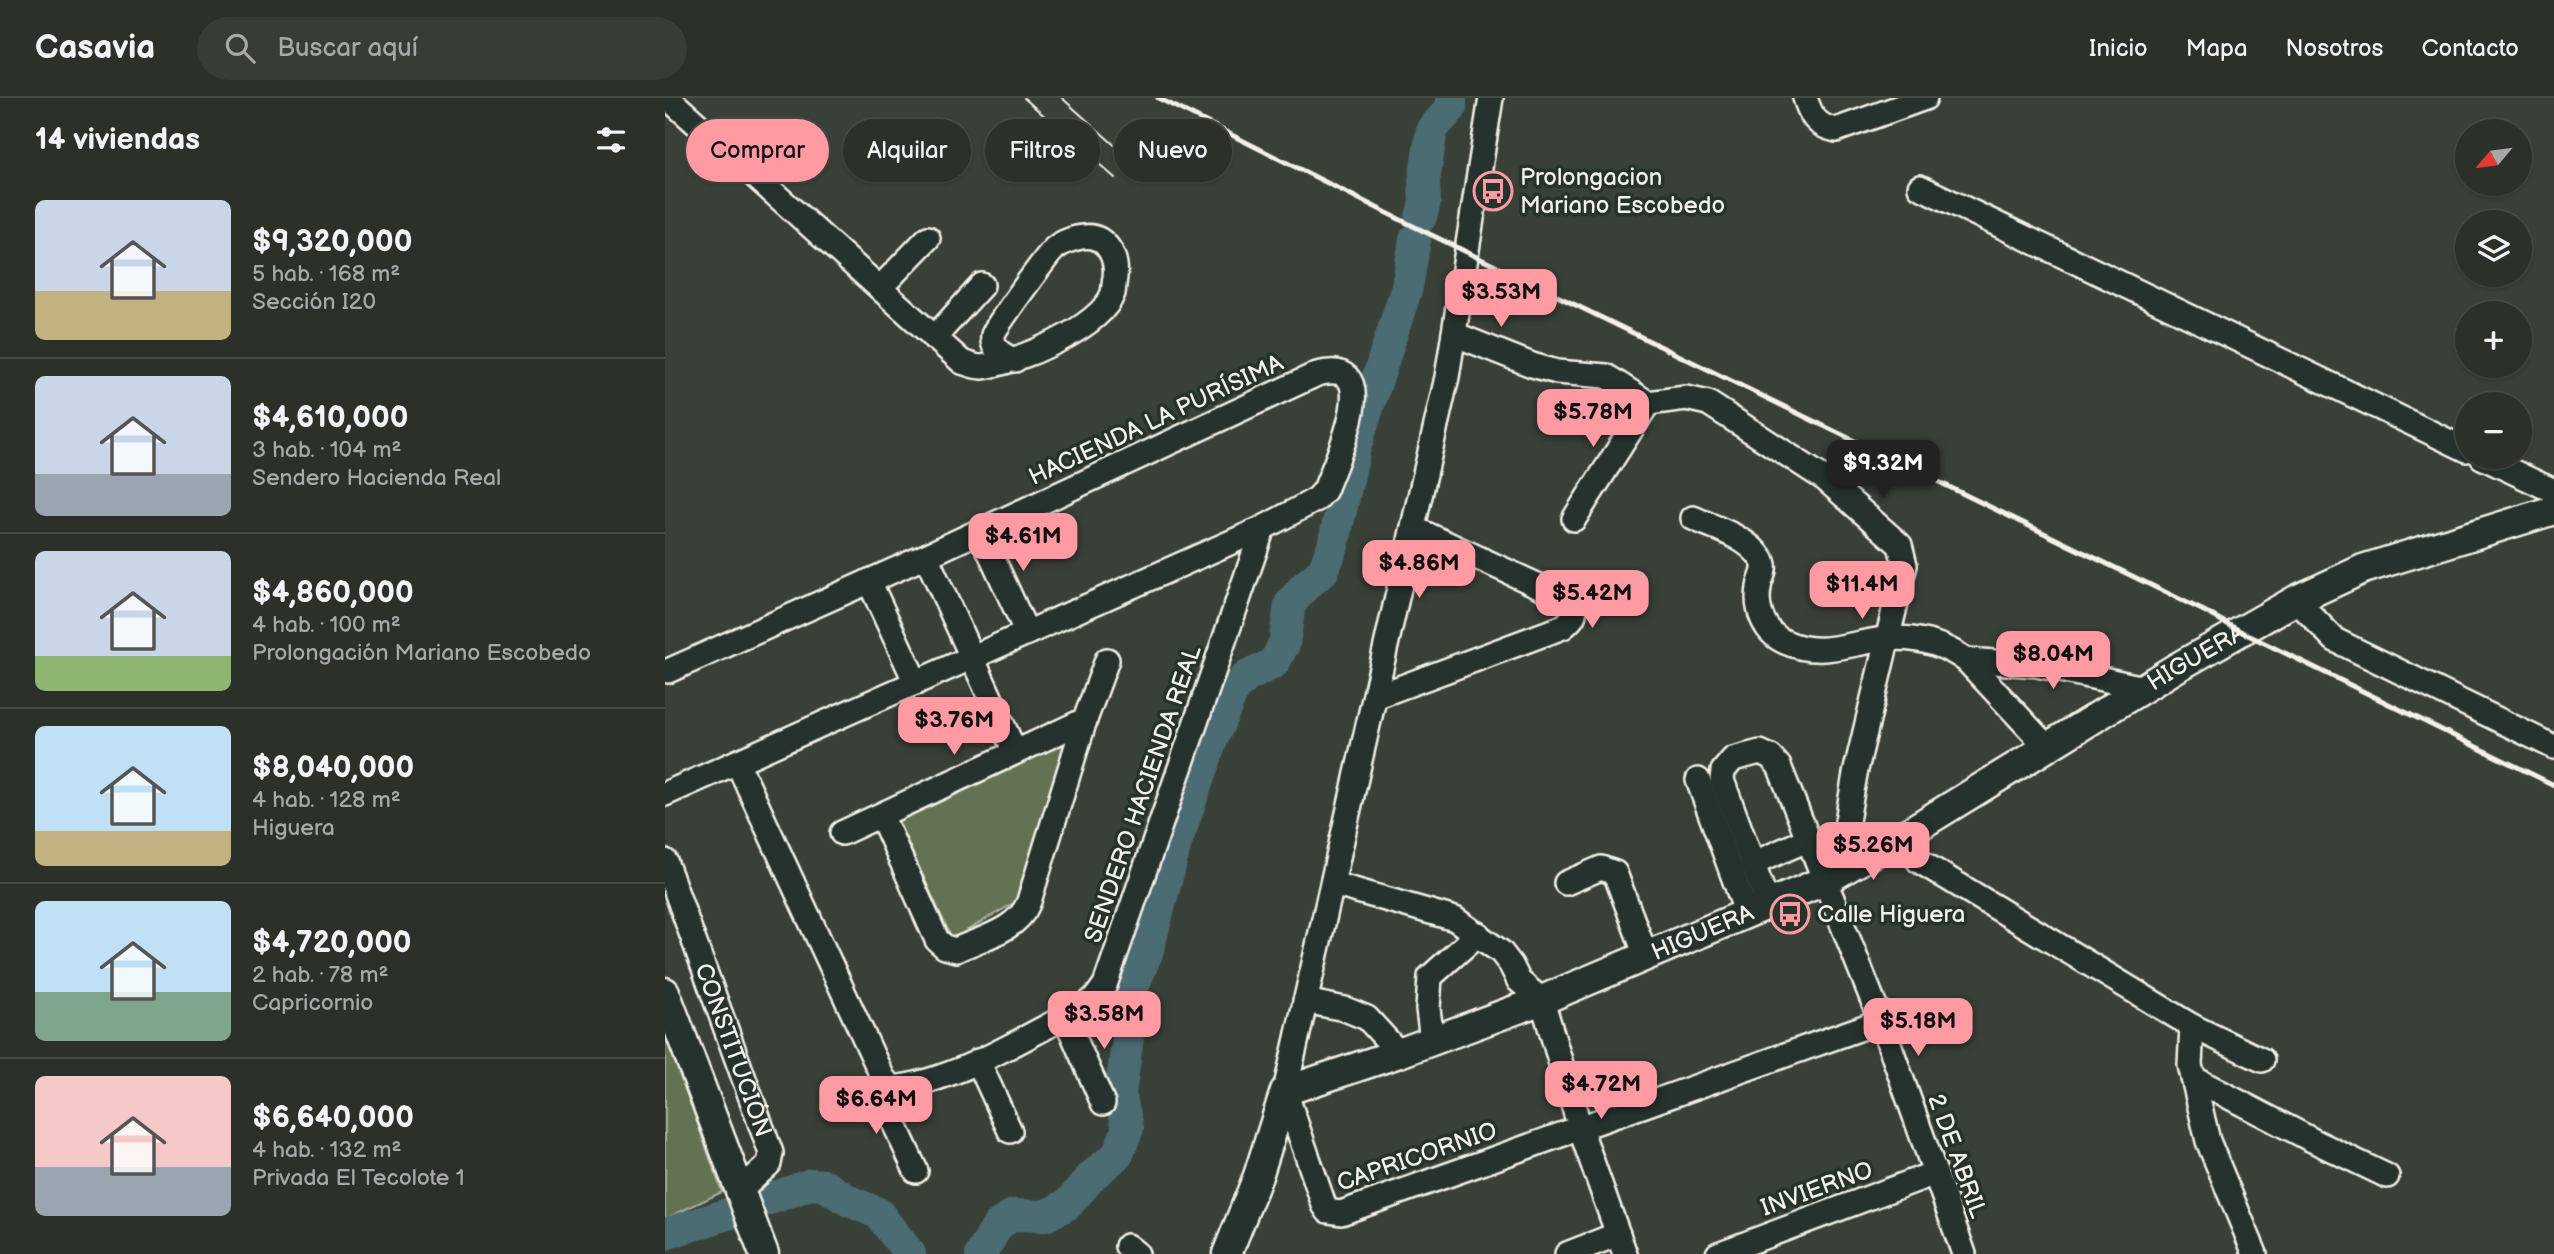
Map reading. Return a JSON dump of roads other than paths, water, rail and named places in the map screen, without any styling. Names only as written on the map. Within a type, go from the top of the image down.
[{"type":"main road","name":"HIGUERA","points":[[1285,1091],[1399,1053],[1542,1000],[1836,875],[1901,838],[2144,688],[2297,600],[2363,569],[2554,510]]},
{"type":"main road","name":"CONSTITUCIÓN","points":[[665,992],[764,1254]]},
{"type":"main road","points":[[1227,1254],[1258,1176],[1285,1091]]},
{"type":"street","points":[[668,98],[962,362],[979,367],[1015,360],[1056,342],[1095,317],[1112,295],[1116,268],[1110,250],[1097,238],[1079,237],[1056,248],[1004,316],[993,333],[995,346],[1003,356],[1015,360]]},
{"type":"street","points":[[1285,1091],[1447,377],[1491,98]]},
{"type":"street","points":[[1805,98],[1811,115],[1823,127],[1836,130],[1924,98]]},
{"type":"street","points":[[1920,187],[2455,444]]},
{"type":"street","points":[[880,288],[928,238]]},
{"type":"street","points":[[934,338],[982,285]]},
{"type":"street","points":[[1454,334],[1557,372],[1606,376],[1648,403],[1686,398],[1708,403],[1825,479],[1900,545],[1905,565],[1836,875]]},
{"type":"street","name":"HACIENDA LA PURÍSIMA","points":[[668,671],[926,556],[1317,374],[1332,370],[1344,374],[1351,382],[1354,394],[1352,419],[1325,490],[1317,499],[1263,528]]},
{"type":"street","points":[[1574,519],[1648,403]]},
{"type":"street","points":[[2507,469],[2554,491]]},
{"type":"street","points":[[1693,517],[1749,545],[1763,560],[1765,573],[1759,588],[1759,611],[1767,628],[1783,641],[1814,651],[1887,639],[1923,640],[1953,651],[1966,660],[2047,747]]},
{"type":"street","points":[[665,794],[1263,528]]},
{"type":"street","name":"SENDERO HACIENDA REAL","points":[[893,1088],[925,1082],[978,1061],[1084,1007],[1097,996],[1104,985],[1263,528]]},
{"type":"street","points":[[1375,697],[1563,626],[1573,619],[1575,613],[1573,606],[1563,597],[1413,528]]},
{"type":"street","points":[[980,531],[1027,633]]},
{"type":"street","points":[[926,556],[1015,752]]},
{"type":"street","points":[[869,581],[916,682]]},
{"type":"street","points":[[2297,600],[2335,640],[2554,747]]},
{"type":"street","points":[[881,816],[937,940],[945,947],[956,950],[1015,923],[1024,914],[1029,901],[1084,720],[1107,660]]},
{"type":"street","points":[[1966,660],[2037,665],[2144,688]]},
{"type":"street","points":[[842,833],[1084,720]]},
{"type":"street","name":"2 DE ABRIL","points":[[1758,910],[1752,864],[1722,780],[1723,771],[1733,759],[1760,752],[1771,757],[1779,766],[1809,839],[1836,875],[1881,1021],[1964,1254]]},
{"type":"street","points":[[737,762],[883,1078],[893,1088],[894,1123],[916,1171]]},
{"type":"street","points":[[1698,779],[1758,910]]},
{"type":"street","points":[[1901,838],[1919,861],[2192,1026],[2262,1060]]},
{"type":"street","points":[[1752,864],[1809,839]]},
{"type":"street","name":"CONSTITUCIÓN","points":[[665,861],[771,1153],[769,1164],[740,1191]]},
{"type":"street","points":[[1566,883],[1601,868],[1615,873],[1646,956]]},
{"type":"street","points":[[1333,884],[1455,919],[1501,952],[1519,981],[1542,1000],[1580,1128],[1621,1244],[1567,1254]]},
{"type":"street","points":[[1432,1040],[1428,1009],[1430,977],[1478,934]]},
{"type":"street","points":[[1305,1001],[1346,1009],[1367,1018],[1399,1053]]},
{"type":"street","points":[[1065,1017],[1103,1103]]},
{"type":"street","name":"CAPRICORNIO","points":[[1285,1091],[1324,1205],[1334,1213],[1881,1021]]},
{"type":"street","points":[[2192,1026],[2190,1065],[2208,1142],[2255,1254]]},
{"type":"street","points":[[978,1061],[1010,1131]]},
{"type":"street","points":[[2193,1078],[2387,1176]]},
{"type":"street","name":"INVIERNO","points":[[1718,1254],[1935,1173]]},
{"type":"waterway","points":[[1421,217],[1425,202],[1424,181],[1432,129],[1451,108],[1451,98]]},
{"type":"waterway","points":[[981,1254],[998,1225],[1013,1215],[1045,1216],[1068,1204],[1092,1176],[1118,1154],[1128,1128],[1120,1094],[1129,1031],[1126,1005],[1148,950],[1176,843],[1212,740],[1234,688],[1248,676],[1274,663],[1284,644],[1290,604],[1304,587],[1323,571],[1333,546],[1355,448],[1407,287],[1415,240]]},
{"type":"waterway","points":[[756,1204],[811,1184],[824,1185],[849,1201],[878,1213],[910,1254]]},
{"type":"waterway","points":[[665,1234],[737,1211]]},
{"type":"tram line","points":[[1024,98],[1114,177]]},
{"type":"tram line","points":[[1062,98],[1114,144]]},
{"type":"railway","points":[[1158,98],[1409,224],[2204,611],[2554,785]]},
{"type":"place","name":"Prolongacion Mariano Escobedo","points":[[1493,191]]},
{"type":"place","name":"Calle Higuera","points":[[1790,914]]}]
